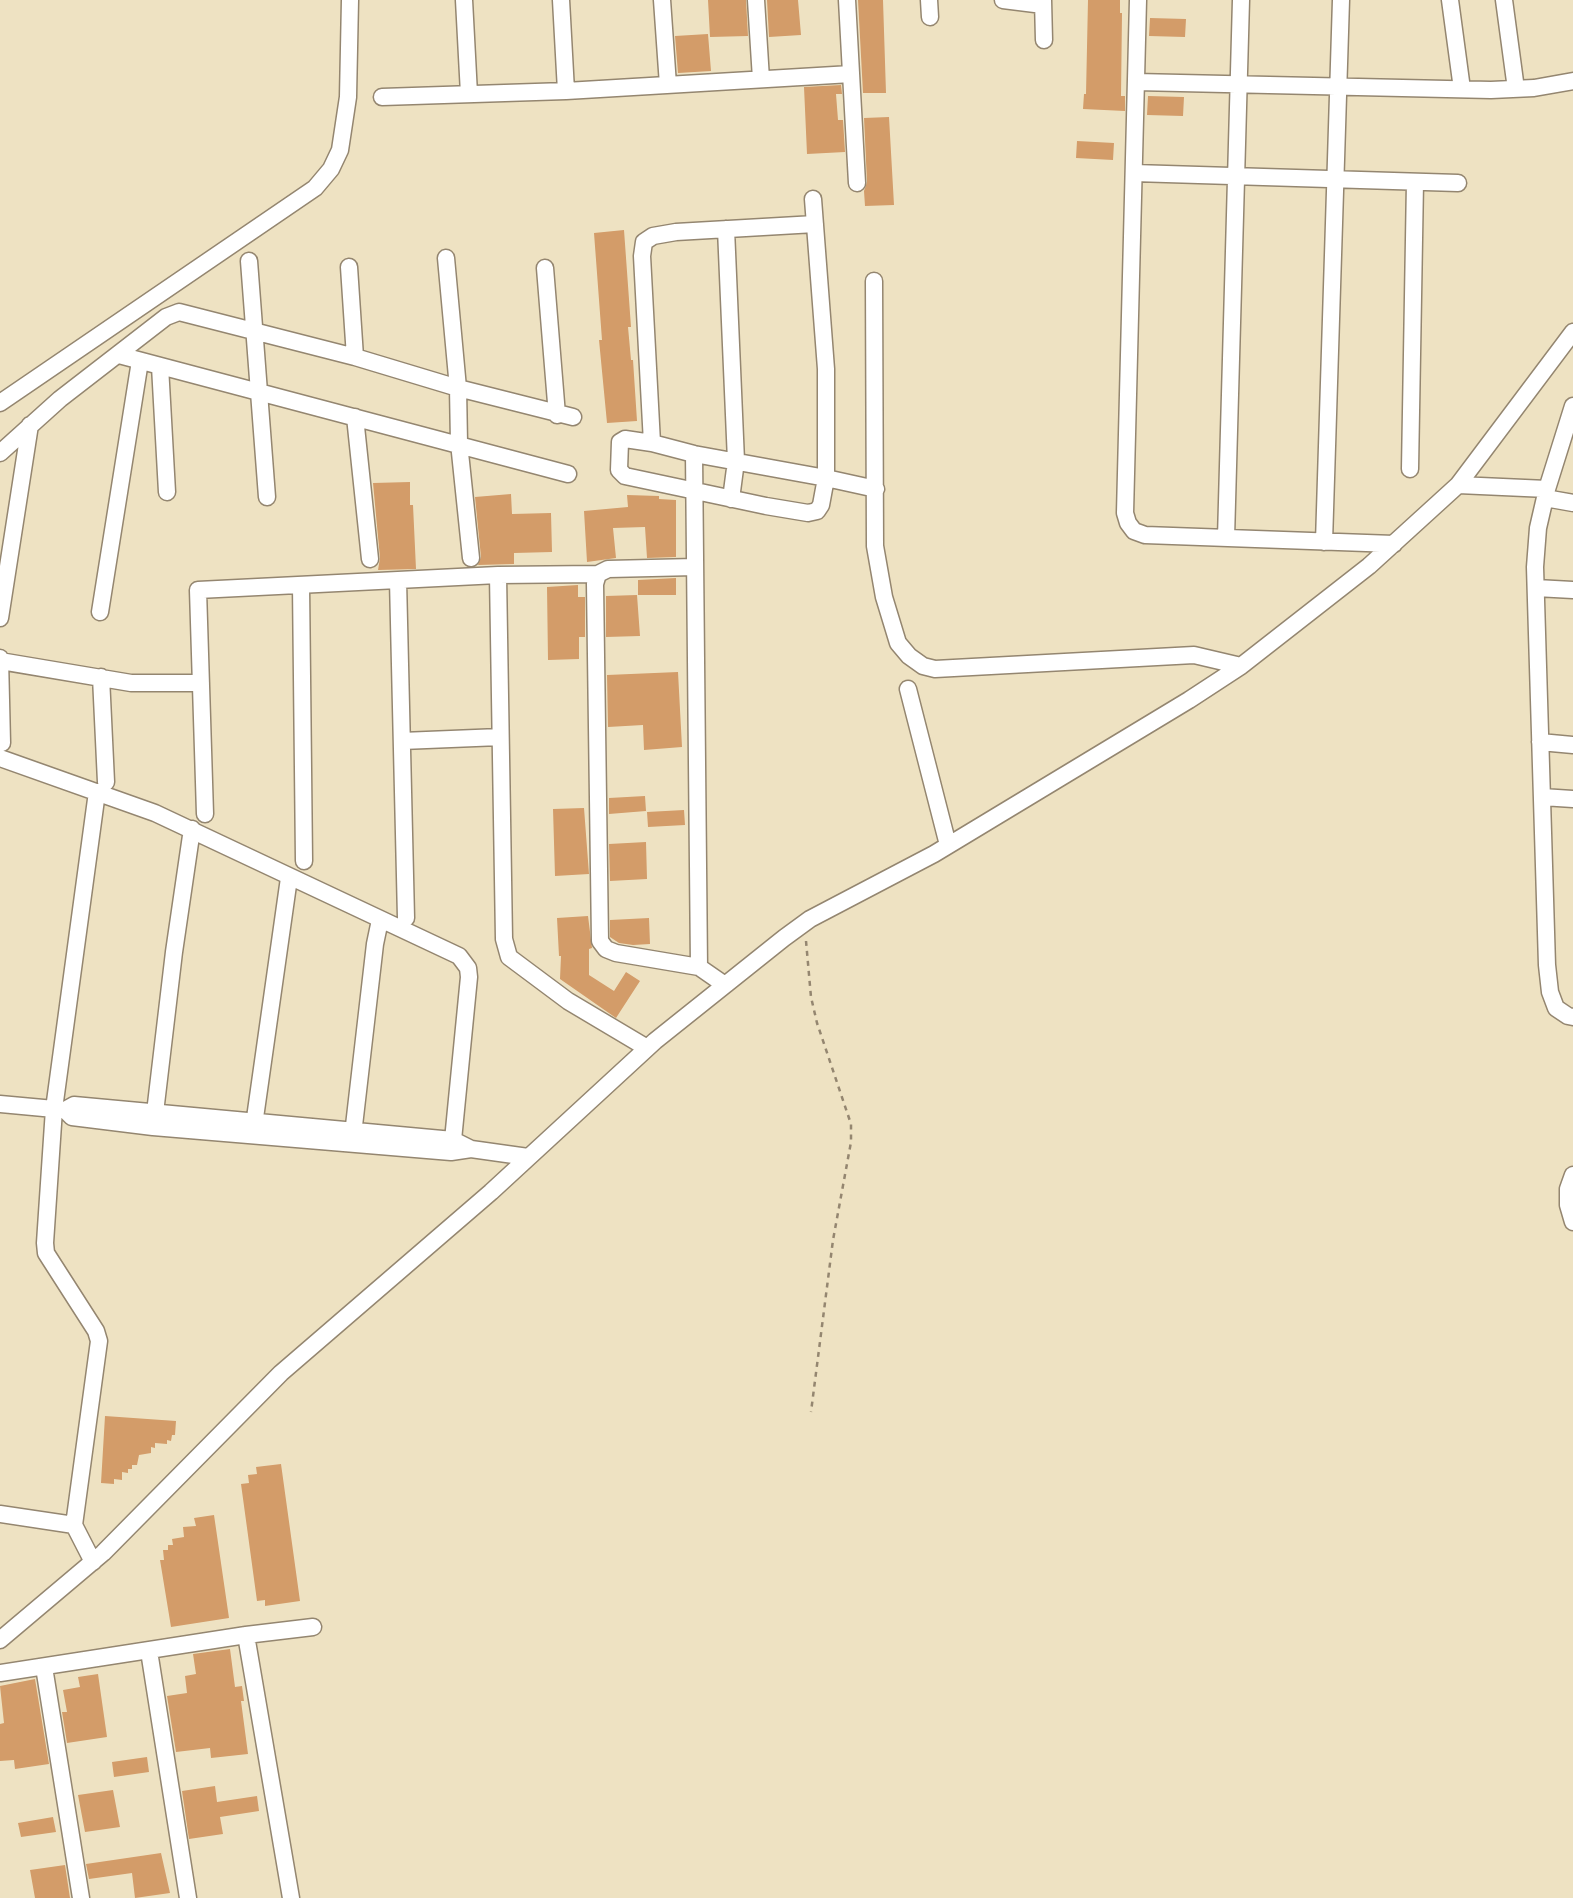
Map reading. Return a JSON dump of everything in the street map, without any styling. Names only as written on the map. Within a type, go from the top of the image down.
[{"type":"street","points":[[0,403],[315,188],[331,169],[340,150],[348,97],[350,0]]},
{"type":"street","points":[[464,0],[469,94]]},
{"type":"street","points":[[561,0],[566,92]]},
{"type":"street","points":[[662,0],[668,85]]},
{"type":"street","points":[[756,0],[761,79]]},
{"type":"street","points":[[847,0],[857,183]]},
{"type":"street","points":[[929,0],[930,18]]},
{"type":"street","points":[[1003,0],[1043,2],[1044,40]]},
{"type":"street","points":[[1138,0],[1125,513],[1128,523],[1134,531],[1144,535],[1394,544]]},
{"type":"street","points":[[1226,538],[1241,0]]},
{"type":"street","points":[[1324,542],[1340,0]]},
{"type":"street","points":[[1450,0],[1462,89]]},
{"type":"street","points":[[1504,0],[1516,89]]},
{"type":"street","points":[[382,97],[566,92],[851,74]]},
{"type":"street","points":[[1136,82],[1516,89],[1573,81]]},
{"type":"street","points":[[1134,173],[1458,183]]},
{"type":"street","points":[[1410,469],[1415,182]]},
{"type":"street","points":[[813,199],[826,369],[826,478],[821,505],[817,511],[808,513],[731,499],[621,474],[622,439],[652,443],[694,454],[826,478],[876,489]]},
{"type":"street","points":[[652,443],[642,256],[644,242],[653,236],[815,224]]},
{"type":"street","points":[[726,229],[736,461],[731,499]]},
{"type":"street","points":[[446,258],[458,388],[459,443],[471,558]]},
{"type":"street","points":[[249,261],[267,497]]},
{"type":"street","points":[[349,267],[355,357]]},
{"type":"street","points":[[0,453],[30,425],[166,317],[178,312],[256,334],[355,357],[565,416],[545,268]]},
{"type":"street","points":[[874,281],[875,546],[884,597],[898,643],[909,656],[923,666],[946,668],[1194,655],[1241,666]]},
{"type":"street","points":[[0,1640],[93,1562],[281,1373],[528,1157],[647,1048],[725,985],[804,924],[843,900],[948,845],[1148,726],[1241,666],[1394,544],[1458,485],[1573,332]]},
{"type":"street","points":[[119,355],[568,474]]},
{"type":"street","points":[[100,612],[140,361]]},
{"type":"street","points":[[160,366],[167,492]]},
{"type":"street","points":[[1573,406],[1538,528],[1535,588],[1550,992],[1556,1008],[1573,1017]]},
{"type":"street","points":[[355,416],[370,559]]},
{"type":"street","points":[[0,618],[30,425]]},
{"type":"street","points":[[694,454],[699,967]]},
{"type":"street","points":[[1458,485],[1546,494],[1573,503]]},
{"type":"street","points":[[205,814],[198,590],[498,575],[598,574],[608,569],[695,568]]},
{"type":"street","points":[[598,574],[595,584],[600,941],[606,949],[616,953],[699,967],[725,985]]},
{"type":"street","points":[[498,575],[504,939],[509,957],[568,1001],[647,1048]]},
{"type":"street","points":[[398,580],[406,918]]},
{"type":"street","points":[[301,585],[303,861]]},
{"type":"street","points":[[1535,588],[1573,590]]},
{"type":"street","points":[[201,683],[131,683],[0,660],[1,751],[101,787],[459,956],[468,968],[453,1140]]},
{"type":"street","points":[[93,1562],[74,1525],[99,1341],[96,1331],[46,1253],[45,1243],[101,787],[101,677]]},
{"type":"street","points":[[908,689],[948,845]]},
{"type":"street","points":[[401,741],[500,737]]},
{"type":"street","points":[[1540,742],[1573,744]]},
{"type":"street","points":[[1542,797],[1573,799]]},
{"type":"street","points":[[154,1120],[192,830]]},
{"type":"street","points":[[253,1130],[289,878]]},
{"type":"street","points":[[352,1138],[380,920]]},
{"type":"street","points":[[0,1104],[60,1110],[74,1105],[154,1120],[352,1138],[451,1152],[471,1149],[528,1157]]},
{"type":"street","points":[[352,1138],[453,1140],[471,1149]]},
{"type":"street","points":[[1573,1175],[1568,1189],[1568,1205],[1573,1222]]},
{"type":"street","points":[[0,1514],[74,1525]]},
{"type":"street","points":[[0,1673],[246,1635],[313,1628]]},
{"type":"street","points":[[246,1635],[291,1898]]},
{"type":"street","points":[[149,1651],[188,1898]]},
{"type":"street","points":[[44,1667],[81,1898]]},
{"type":"path","points":[[804,924],[811,997],[817,1023],[851,1124],[851,1142],[833,1240],[811,1412]]},
{"type":"building","points":[[708,0],[746,0],[748,36],[710,37]]},
{"type":"building","points":[[767,0],[798,0],[801,35],[769,37]]},
{"type":"building","points":[[858,0],[883,0],[886,93],[863,93]]},
{"type":"building","points":[[1088,0],[1120,0],[1121,96],[1125,96],[1125,111],[1083,109],[1086,94]]},
{"type":"building","points":[[1150,18],[1186,19],[1185,37],[1149,36]]},
{"type":"building","points":[[708,34],[711,71],[678,73],[675,36]]},
{"type":"building","points":[[841,85],[842,94],[836,94],[838,120],[843,120],[845,152],[807,154],[804,87]]},
{"type":"building","points":[[1148,96],[1184,97],[1183,116],[1147,115]]},
{"type":"building","points":[[889,117],[894,205],[865,206],[864,191],[867,182],[864,118]]},
{"type":"building","points":[[1077,141],[1114,143],[1113,160],[1076,158]]},
{"type":"building","points":[[624,230],[631,327],[628,327],[637,421],[607,423],[599,340],[602,340],[594,233]]},
{"type":"building","points":[[410,482],[416,569],[378,570],[380,558],[373,483]]},
{"type":"building","points":[[511,494],[512,514],[551,513],[552,552],[514,553],[514,564],[478,565],[481,557],[475,497]]},
{"type":"building","points":[[627,495],[659,496],[659,499],[676,500],[676,557],[647,558],[645,527],[613,528],[616,558],[587,562],[584,511],[628,507]]},
{"type":"building","points":[[676,578],[676,595],[638,595],[638,580]]},
{"type":"building","points":[[578,585],[578,597],[585,597],[585,637],[579,637],[579,659],[548,660],[547,587]]},
{"type":"building","points":[[637,595],[640,636],[606,637],[606,596]]},
{"type":"building","points":[[678,672],[682,747],[644,750],[643,725],[608,727],[607,675]]},
{"type":"building","points":[[645,796],[646,811],[609,814],[609,798]]},
{"type":"building","points":[[584,808],[589,874],[555,876],[553,809]]},
{"type":"building","points":[[684,810],[685,825],[648,827],[647,812]]},
{"type":"building","points":[[646,842],[647,879],[610,881],[609,844]]},
{"type":"building","points":[[588,916],[592,948],[589,949],[589,975],[614,991],[626,972],[640,981],[616,1018],[560,979],[561,956],[557,918]]},
{"type":"building","points":[[649,918],[650,944],[619,943],[610,937],[610,920]]},
{"type":"building","points":[[105,1416],[176,1421],[175,1435],[172,1435],[171,1441],[167,1440],[167,1444],[155,1443],[155,1448],[151,1447],[151,1453],[139,1455],[137,1465],[132,1465],[128,1473],[122,1472],[122,1480],[114,1479],[114,1484],[101,1483]]},
{"type":"building","points":[[281,1464],[300,1601],[265,1606],[265,1600],[257,1601],[241,1484],[249,1483],[248,1475],[257,1474],[256,1467]]},
{"type":"building","points":[[214,1515],[229,1618],[171,1627],[160,1560],[164,1560],[163,1550],[168,1550],[168,1545],[173,1545],[172,1539],[184,1537],[183,1527],[196,1526],[194,1518]]},
{"type":"building","points":[[230,1649],[235,1687],[242,1686],[244,1701],[241,1701],[248,1754],[211,1758],[210,1748],[176,1752],[167,1696],[187,1693],[185,1676],[196,1674],[193,1654]]},
{"type":"building","points":[[98,1674],[107,1737],[67,1743],[62,1712],[67,1712],[63,1690],[80,1687],[78,1677]]},
{"type":"building","points":[[35,1679],[49,1764],[15,1769],[14,1760],[0,1761],[0,1724],[4,1723],[0,1686]]},
{"type":"building","points":[[147,1757],[149,1772],[114,1777],[112,1762]]},
{"type":"building","points":[[215,1786],[217,1802],[257,1796],[259,1811],[220,1817],[223,1834],[189,1839],[182,1791]]},
{"type":"building","points":[[113,1790],[120,1827],[85,1832],[78,1795]]},
{"type":"building","points":[[53,1817],[56,1832],[21,1837],[18,1823]]},
{"type":"building","points":[[161,1853],[170,1893],[135,1898],[132,1873],[89,1879],[86,1864]]},
{"type":"building","points":[[65,1865],[70,1898],[35,1898],[30,1870]]}]
